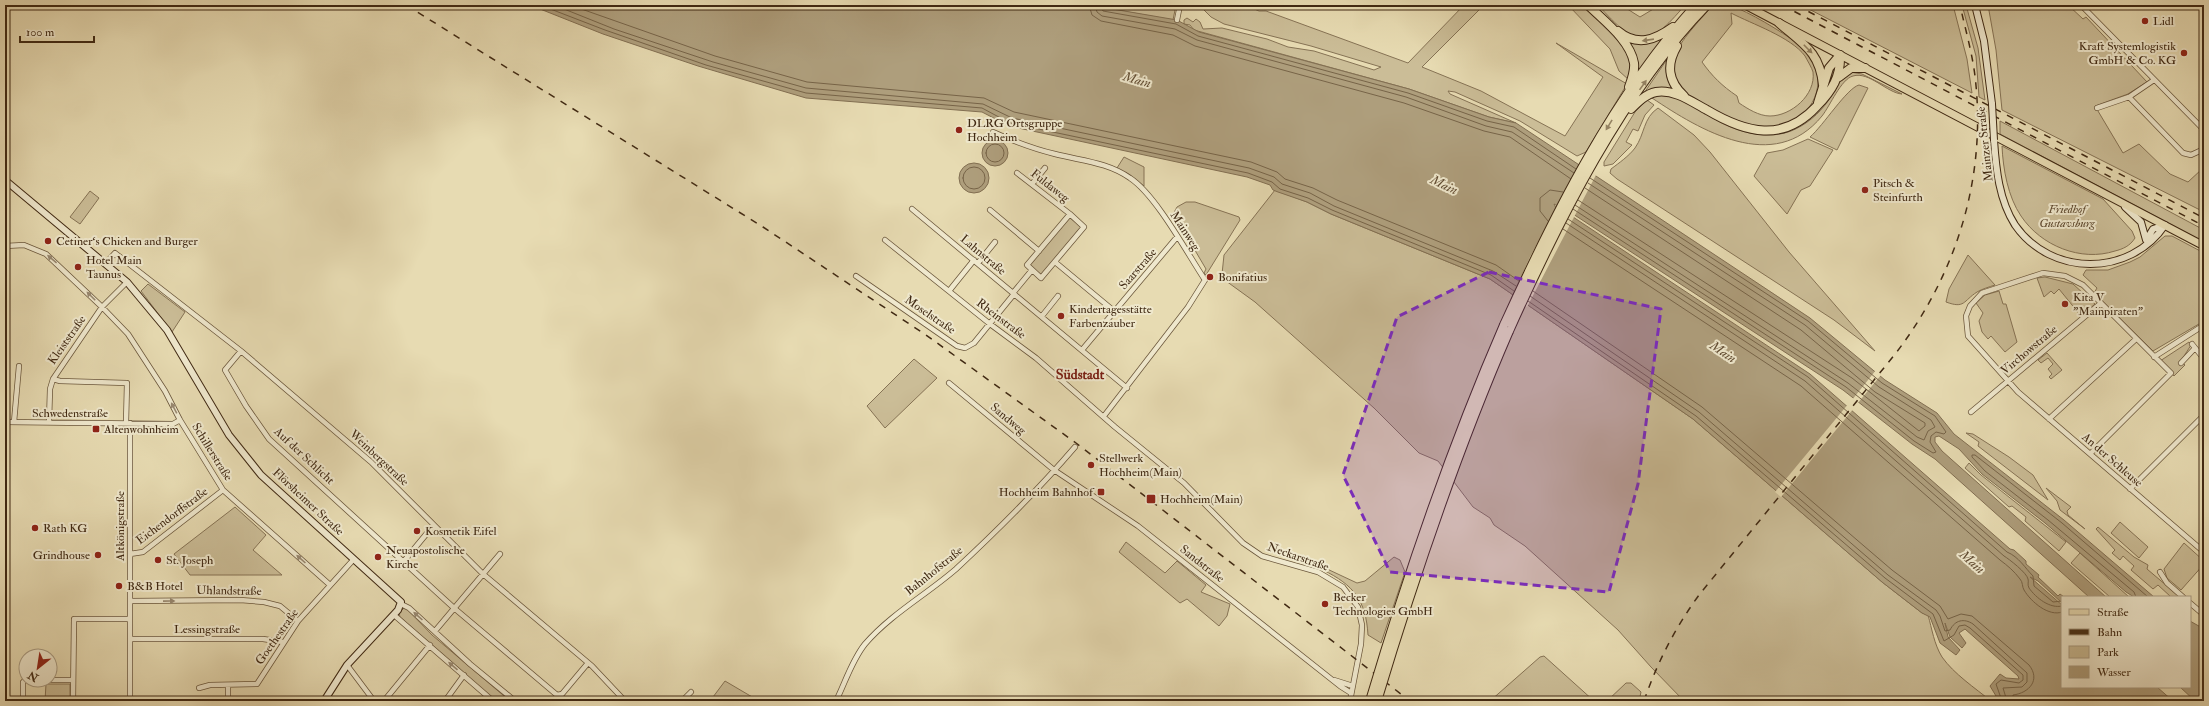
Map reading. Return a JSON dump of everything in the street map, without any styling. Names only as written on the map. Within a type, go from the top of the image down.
[{"type":"highway","points":[[1377,701],[1434,522],[1480,398],[1524,297],[1626,96],[1634,71],[1632,55],[1622,40],[1588,5]]},
{"type":"highway","points":[[1593,5],[1620,33],[1638,41],[1658,38],[1685,24]]},
{"type":"highway","points":[[1626,96],[1685,24],[1702,6]]},
{"type":"highway","points":[[1779,23],[1815,57],[1822,72],[1823,85]]},
{"type":"highway","points":[[1685,24],[1669,68],[1672,82],[1688,99]]},
{"type":"highway","points":[[1370,701],[1426,527],[1475,394],[1519,293],[1594,157],[1685,24]]},
{"type":"highway","points":[[1838,76],[1840,55]]},
{"type":"highway","points":[[1816,108],[1829,68],[1840,55]]},
{"type":"highway","points":[[1622,118],[1642,99],[1655,92],[1674,94],[1688,99],[1734,124],[1766,131],[1795,125],[1816,108],[1838,76],[1851,68],[1866,68]]},
{"type":"main road","points":[[1745,5],[2204,246]]},
{"type":"main road","name":"Mainzer Straße","points":[[1975,5],[1984,41],[1992,104],[1995,165],[2001,192],[2015,224],[2028,240],[2047,253],[2082,264],[2114,261],[2138,252],[2148,242]]},
{"type":"main road","name":"Flörsheimer Straße","points":[[5,180],[106,262],[128,282],[167,330],[230,435],[249,461],[294,506],[354,559],[401,604]]},
{"type":"main road","points":[[2118,201],[2141,222],[2148,242],[2164,225]]},
{"type":"main road","points":[[324,701],[347,666],[394,614],[401,604]]},
{"type":"street","points":[[1177,20],[1180,5]]},
{"type":"street","points":[[2081,5],[2204,130]]},
{"type":"street","points":[[2097,108],[2129,97],[2154,80]]},
{"type":"street","points":[[2129,97],[2183,153],[2191,155],[2204,149]]},
{"type":"street","name":"Mainweg","points":[[993,132],[1033,148],[1096,162],[1129,177],[1146,193],[1178,237],[1205,280],[1188,307],[1128,388],[1104,416]]},
{"type":"street","points":[[1032,184],[1045,168]]},
{"type":"street","name":"Fuldaweg","points":[[1017,173],[1070,214],[1084,227],[1055,262]]},
{"type":"street","name":"Lahnstraße","points":[[912,209],[1128,388]]},
{"type":"street","points":[[990,210],[1039,251]]},
{"type":"street","points":[[1070,214],[1026,265],[1041,278],[1055,262],[1114,311]]},
{"type":"street","name":"Saarstraße","points":[[1082,350],[1178,237]]},
{"type":"street","name":"Rheinstraße","points":[[885,240],[990,324],[1036,358],[1104,416]]},
{"type":"street","points":[[949,291],[995,242]]},
{"type":"street","name":"Schillerstraße","points":[[5,246],[24,245],[46,254],[128,334],[223,490],[330,585]]},
{"type":"street","name":"Weinbergstraße","points":[[106,262],[115,253],[241,351],[371,462],[483,574],[588,663],[625,701]]},
{"type":"street","points":[[990,324],[1032,270]]},
{"type":"street","name":"An der Schleuse","points":[[2090,454],[2171,373],[2076,280],[2052,273],[2036,275],[1982,293],[1975,298],[1966,316],[1968,336],[2008,382],[2049,419],[2130,489],[2204,551]]},
{"type":"street","name":"Moselstraße","points":[[856,276],[961,348],[965,348],[974,343],[990,324]]},
{"type":"street","name":"Kleiststraße","points":[[49,422],[50,389],[53,378],[102,307],[128,282]]},
{"type":"street","points":[[1042,316],[1058,296]]},
{"type":"street","name":"Virchowstraße","points":[[1971,412],[2101,303]]},
{"type":"street","points":[[2154,357],[2204,325]]},
{"type":"street","points":[[2049,419],[2136,339]]},
{"type":"street","points":[[2181,363],[2194,346],[2204,359]]},
{"type":"street","name":"Auf der Schlicht","points":[[241,351],[225,370],[268,440],[404,561],[454,608],[557,695],[562,694],[588,663]]},
{"type":"street","name":"Schwedenstraße","points":[[14,422],[19,366]]},
{"type":"street","points":[[53,378],[62,381],[127,383],[128,423]]},
{"type":"street","name":"Sandweg","points":[[949,384],[1054,470]]},
{"type":"street","points":[[2130,489],[2204,415]]},
{"type":"street","name":"Neckarstraße","points":[[1104,416],[1189,487],[1236,538],[1249,548],[1275,560],[1326,576],[1348,591],[1358,607],[1362,625],[1350,701]]},
{"type":"street","name":"Schwedenstraße","points":[[5,422],[173,424],[180,420]]},
{"type":"street","name":"Altkönigstraße","points":[[128,423],[130,701]]},
{"type":"street","name":"Bahnhofstraße","points":[[836,701],[850,669],[864,645],[895,614],[955,570],[1075,448]]},
{"type":"street","name":"Sandstraße","points":[[1054,470],[1138,526],[1332,680],[1352,692]]},
{"type":"street","name":"Eichendorffstraße","points":[[130,554],[140,553],[147,550],[223,490]]},
{"type":"street","points":[[404,561],[434,526]]},
{"type":"street","points":[[434,631],[500,554]]},
{"type":"street","name":"Goethestraße","points":[[199,688],[210,685],[256,684],[298,621],[354,559]]},
{"type":"street","points":[[2160,572],[2167,583],[2182,596]]},
{"type":"street","name":"Uhlandstraße","points":[[130,601],[264,602],[280,606],[298,621]]},
{"type":"street","name":"Flörsheimer Straße","points":[[401,604],[409,608],[470,664],[515,701]]},
{"type":"street","points":[[2191,604],[2204,615]]},
{"type":"street","points":[[394,614],[493,701]]},
{"type":"street","points":[[73,701],[74,620],[130,619]]},
{"type":"street","name":"Lessingstraße","points":[[130,639],[263,639],[283,642]]},
{"type":"street","points":[[384,701],[430,645]]},
{"type":"street","points":[[347,666],[374,701]]},
{"type":"street","points":[[445,701],[464,675]]},
{"type":"street","points":[[58,680],[73,680]]},
{"type":"street","name":"Sandstraße","points":[[1332,680],[1353,686]]},
{"type":"street","points":[[228,685],[228,701]]},
{"type":"street","points":[[23,688],[23,701]]},
{"type":"street","points":[[682,701],[691,692]]},
{"type":"highlighted area","points":[[1489,272],[1661,309],[1638,484],[1609,592],[1390,572],[1343,475],[1397,317]]},
{"type":"green space","points":[[1089,5],[1176,5],[1173,20]]},
{"type":"green space","points":[[1199,5],[1245,5],[1259,11],[1266,11],[1408,63],[1464,5],[1484,5],[1422,67],[1481,91],[1565,136],[1603,77],[1556,43],[1627,84],[1586,152],[1577,156],[1520,121],[1455,92],[1448,91],[1450,94],[1516,123],[1489,117],[1409,89],[1194,30],[1190,25],[1184,24],[1184,20],[1187,18],[1193,22],[1196,19],[1200,22],[1203,29],[1222,28],[1267,39],[1288,47],[1314,51],[1374,70],[1381,67],[1311,46],[1224,24],[1211,17]]},
{"type":"green space","points":[[1568,5],[1586,5],[1620,40],[1629,56],[1631,64],[1629,80],[1619,71],[1610,49]]},
{"type":"green space","points":[[1598,5],[1621,5],[1640,17],[1660,5],[1685,5],[1661,30],[1651,36],[1642,38],[1633,36],[1623,29]]},
{"type":"green space","points":[[1713,5],[1729,5],[1755,17],[1797,43],[1806,50],[1812,59],[1818,78],[1815,98],[1802,115],[1790,124],[1762,128],[1753,127],[1731,119],[1704,105],[1686,93],[1676,81],[1673,68],[1675,56],[1690,31]],"holes":[[[1731,13],[1781,37],[1799,49],[1805,56],[1812,68],[1813,80],[1806,96],[1794,108],[1778,115],[1770,116],[1766,116],[1746,108],[1739,103],[1737,96],[1718,80],[1702,62],[1732,24]]]},
{"type":"green space","points":[[1801,5],[1953,5],[1967,59],[1972,93]]},
{"type":"green space","points":[[1962,5],[1966,5],[1978,48],[1985,100],[1979,97],[1976,56]]},
{"type":"green space","points":[[1988,5],[2068,5],[2083,19],[2086,17],[2147,82],[2128,94],[2095,106],[2123,153],[2139,144],[2170,174],[2188,182],[2202,169],[2204,171],[2204,212],[2002,110],[1996,50]]},
{"type":"green space","points":[[1668,32],[1636,76],[1622,36],[1633,42]]},
{"type":"green space","points":[[1670,55],[1677,93],[1642,96]]},
{"type":"green space","points":[[1850,72],[1862,74],[1872,79],[1859,75],[1849,78],[1840,87],[1822,116],[1803,133],[1782,143],[1760,145],[1737,141],[1714,133],[1692,123],[1652,98],[1659,95],[1678,99],[1741,131],[1775,135],[1791,131],[1812,119],[1828,101],[1840,82]]},
{"type":"green space","points":[[1872,79],[1902,94],[1890,90]]},
{"type":"green space","points":[[1859,85],[1868,88],[1837,150],[1810,137],[1848,93]]},
{"type":"green space","points":[[1647,100],[1654,105],[1645,115],[1638,131],[1633,129],[1626,142],[1632,145],[1613,164],[1604,166],[1604,162],[1635,112]]},
{"type":"green space","points":[[1658,108],[1694,135],[1710,152],[1789,252],[1875,351],[1834,320],[1610,173],[1611,169],[1627,157],[1635,148],[1649,116]]},
{"type":"green space","points":[[2000,121],[2204,230],[2204,242],[2000,134]]},
{"type":"green space","points":[[1808,139],[1833,150],[1810,186],[1801,190],[1787,214],[1754,176],[1767,153],[1783,150]]},
{"type":"green space","name":"Friedhof Gustavsburg","points":[[2002,146],[2103,199],[2132,231],[2135,238],[2133,241],[2129,245],[2115,251],[2102,254],[2089,254],[2076,253],[2063,249],[2039,236],[2029,227],[2016,208],[2005,173]]},
{"type":"green space","points":[[1124,157],[1144,167],[1144,186],[1130,175],[1117,168]]},
{"type":"green space","points":[[1275,190],[1490,279],[1693,419],[1882,582],[1922,613],[1928,615],[1935,642],[1942,657],[1959,675],[1991,701],[1684,701],[1618,630],[1525,546],[1494,525],[1490,518],[1473,507],[1438,461],[1419,453],[1374,408],[1255,302],[1226,281],[1222,274],[1224,255]]},
{"type":"green space","points":[[90,191],[99,198],[80,224],[70,217]]},
{"type":"green space","points":[[1186,202],[1195,202],[1239,217],[1240,220],[1206,275],[1204,273],[1206,269],[1186,235],[1171,218],[1177,207]]},
{"type":"green space","points":[[1069,217],[1081,227],[1041,275],[1030,265]]},
{"type":"green space","points":[[2165,236],[2172,236],[2204,253],[2204,321],[2153,351],[2094,293],[2097,288],[2083,275],[2086,270],[2108,270],[2130,262],[2140,257]]},
{"type":"green space","points":[[1968,255],[1995,285],[1977,292],[1963,303],[1957,305],[1946,302],[1949,289]]},
{"type":"green space","points":[[2045,277],[2073,284],[2095,304],[2081,316],[2059,289],[2054,294],[2051,291],[2044,297],[2037,278]]},
{"type":"green space","points":[[148,284],[185,312],[172,332],[141,291]]},
{"type":"green space","points":[[1999,291],[2003,304],[2006,304],[2017,342],[2005,352],[1991,336],[1988,339],[1982,332],[1979,321],[1983,313],[1976,303],[1985,295]]},
{"type":"green space","points":[[2189,342],[2191,345],[2181,361],[2185,365],[2174,376],[2160,361]]},
{"type":"green space","points":[[2047,353],[2062,370],[2051,379],[2049,377],[2052,374],[2048,369],[2053,364],[2048,358],[2041,363],[2038,360]]},
{"type":"green space","points":[[914,359],[937,378],[885,428],[867,406]]},
{"type":"green space","points":[[1966,433],[1973,434],[2009,457],[2033,475],[2048,500],[1978,446],[1979,442]]},
{"type":"green space","points":[[1969,463],[1981,475],[2066,542],[2059,551],[2025,521],[2026,517],[2012,506],[2009,507],[1965,468]]},
{"type":"green space","points":[[2046,488],[2071,507],[2067,511],[2068,515],[2085,529],[2060,510],[2057,501]]},
{"type":"green space","points":[[235,507],[266,535],[253,550],[282,575],[190,575],[174,554]]},
{"type":"green space","points":[[2120,522],[2148,547],[2139,558],[2111,533]]},
{"type":"green space","points":[[2098,527],[2134,557],[2148,565],[2147,569],[2179,596],[2170,596],[2158,585],[2153,589],[2131,570],[2134,566],[2123,556],[2120,560],[2112,553],[2115,550],[2096,529]]},
{"type":"green space","points":[[1126,542],[1165,573],[1177,561],[1206,585],[1201,592],[1230,604],[1227,616],[1219,626],[1187,599],[1180,603],[1119,552]]},
{"type":"green space","points":[[2184,543],[2204,561],[2204,564],[2181,590],[2167,578],[2164,569]]},
{"type":"green space","points":[[2080,553],[2128,596],[2109,596],[2071,563]]},
{"type":"green space","points":[[1394,557],[1400,560],[1405,572],[1381,643],[1368,635],[1367,623],[1361,603],[1356,595],[1343,582],[1323,570],[1325,568],[1357,583],[1365,581]]},
{"type":"green space","points":[[404,608],[410,610],[409,611],[432,635],[510,701],[496,701],[400,617],[399,613]]},
{"type":"green space","points":[[1544,656],[1594,701],[1490,701],[1540,657]]},
{"type":"green space","points":[[725,681],[759,701],[710,701]]},
{"type":"green space","points":[[1626,683],[1631,683],[1641,692],[1639,701],[1607,701]]},
{"type":"green space","points":[[58,684],[70,684],[70,697],[62,697],[62,701],[45,701],[46,688],[58,688]]},
{"type":"water","name":"Main","points":[[530,5],[1089,5],[1177,20],[1199,32],[1409,89],[1489,117],[1516,123],[1810,318],[1885,380],[1937,413],[1954,434],[2064,520],[2153,596],[2132,596],[2126,592],[2045,523],[1982,474],[1959,449],[1939,436],[1935,437],[1935,442],[1942,451],[2105,596],[2088,596],[1935,459],[1912,444],[1843,390],[1573,214],[1554,204],[1556,208],[1570,215],[1810,374],[2010,549],[2014,550],[2026,561],[2026,564],[2039,575],[2038,577],[2058,596],[2060,594],[2063,596],[2061,596],[2061,602],[2038,581],[2030,577],[2061,604],[2061,688],[2158,688],[2173,701],[1999,701],[1990,686],[2000,674],[2006,678],[2019,679],[2018,676],[1965,629],[1959,633],[1966,643],[1962,648],[1950,637],[1945,623],[1948,637],[1960,650],[1956,655],[1940,643],[1930,617],[1922,613],[1882,582],[1693,419],[1490,279],[1331,214],[1307,202],[1273,190],[1270,185],[1247,177],[1009,126],[982,112],[806,98],[698,66],[603,34]]},
{"type":"water","points":[[995,140],[1004,144],[1008,153],[1004,162],[995,166],[986,162],[982,153],[986,144]]},
{"type":"water","points":[[974,163],[985,167],[989,178],[985,189],[974,193],[963,189],[959,178],[963,167]]},
{"type":"water","points":[[2191,622],[2204,629],[2204,701],[2195,701],[2181,688],[2191,688]]},
{"type":"pier","points":[[1580,164],[1596,175],[1527,307],[1512,297],[1530,257]]},
{"type":"pier","points":[[1876,370],[1881,375],[1857,404],[1852,400]]},
{"type":"pier","points":[[1849,403],[1854,408],[1781,497],[1775,492]]},
{"type":"railway","points":[[406,5],[763,227],[926,335],[1076,443],[1410,701]]},
{"type":"railway","points":[[1782,5],[2204,226]]},
{"type":"railway","points":[[1796,5],[2204,218]]},
{"type":"railway","points":[[1644,701],[1667,646],[1690,607],[1896,353],[1936,290],[1951,257],[1963,222],[1971,187],[1976,151],[1978,114],[1975,76],[1960,5]]},
{"type":"place","name":"Lidl","points":[[2145,21]]},
{"type":"place","name":"Kraft Systemlogistik GmbH & Co. KG","points":[[2184,53]]},
{"type":"place","name":"DLRG Ortsgruppe Hochheim","points":[[959,130]]},
{"type":"place","name":"Pitsch & Steinfurth","points":[[1865,190]]},
{"type":"place","name":"Cetiner‘s Chicken and Burger","points":[[48,241]]},
{"type":"place","name":"Hotel Main Taunus","points":[[78,267]]},
{"type":"place","name":"Bonifatius","points":[[1210,277]]},
{"type":"place","name":"Kita V \"Mainpiraten\"","points":[[2065,304]]},
{"type":"place","name":"Kindertagesstätte Farbenzauber","points":[[1061,316]]},
{"type":"place","name":"Altenwohnheim","points":[[96,429]]},
{"type":"place","name":"Stellwerk Hochheim(Main)","points":[[1091,465]]},
{"type":"place","name":"Hochheim Bahnhof","points":[[1101,492]]},
{"type":"place","name":"Hochheim(Main)","points":[[1151,499]]},
{"type":"place","name":"Rath KG","points":[[35,528]]},
{"type":"place","name":"Kosmetik Eifel","points":[[417,531]]},
{"type":"place","name":"Grindhouse","points":[[98,555]]},
{"type":"place","name":"Neuapostolische Kirche","points":[[378,557]]},
{"type":"place","name":"St. Joseph","points":[[158,560]]},
{"type":"place","name":"B&B Hotel","points":[[119,586]]},
{"type":"place","name":"Becker Technologies GmbH","points":[[1325,604]]},
{"type":"district","name":"Südstadt","points":[[1080,374]]}]
